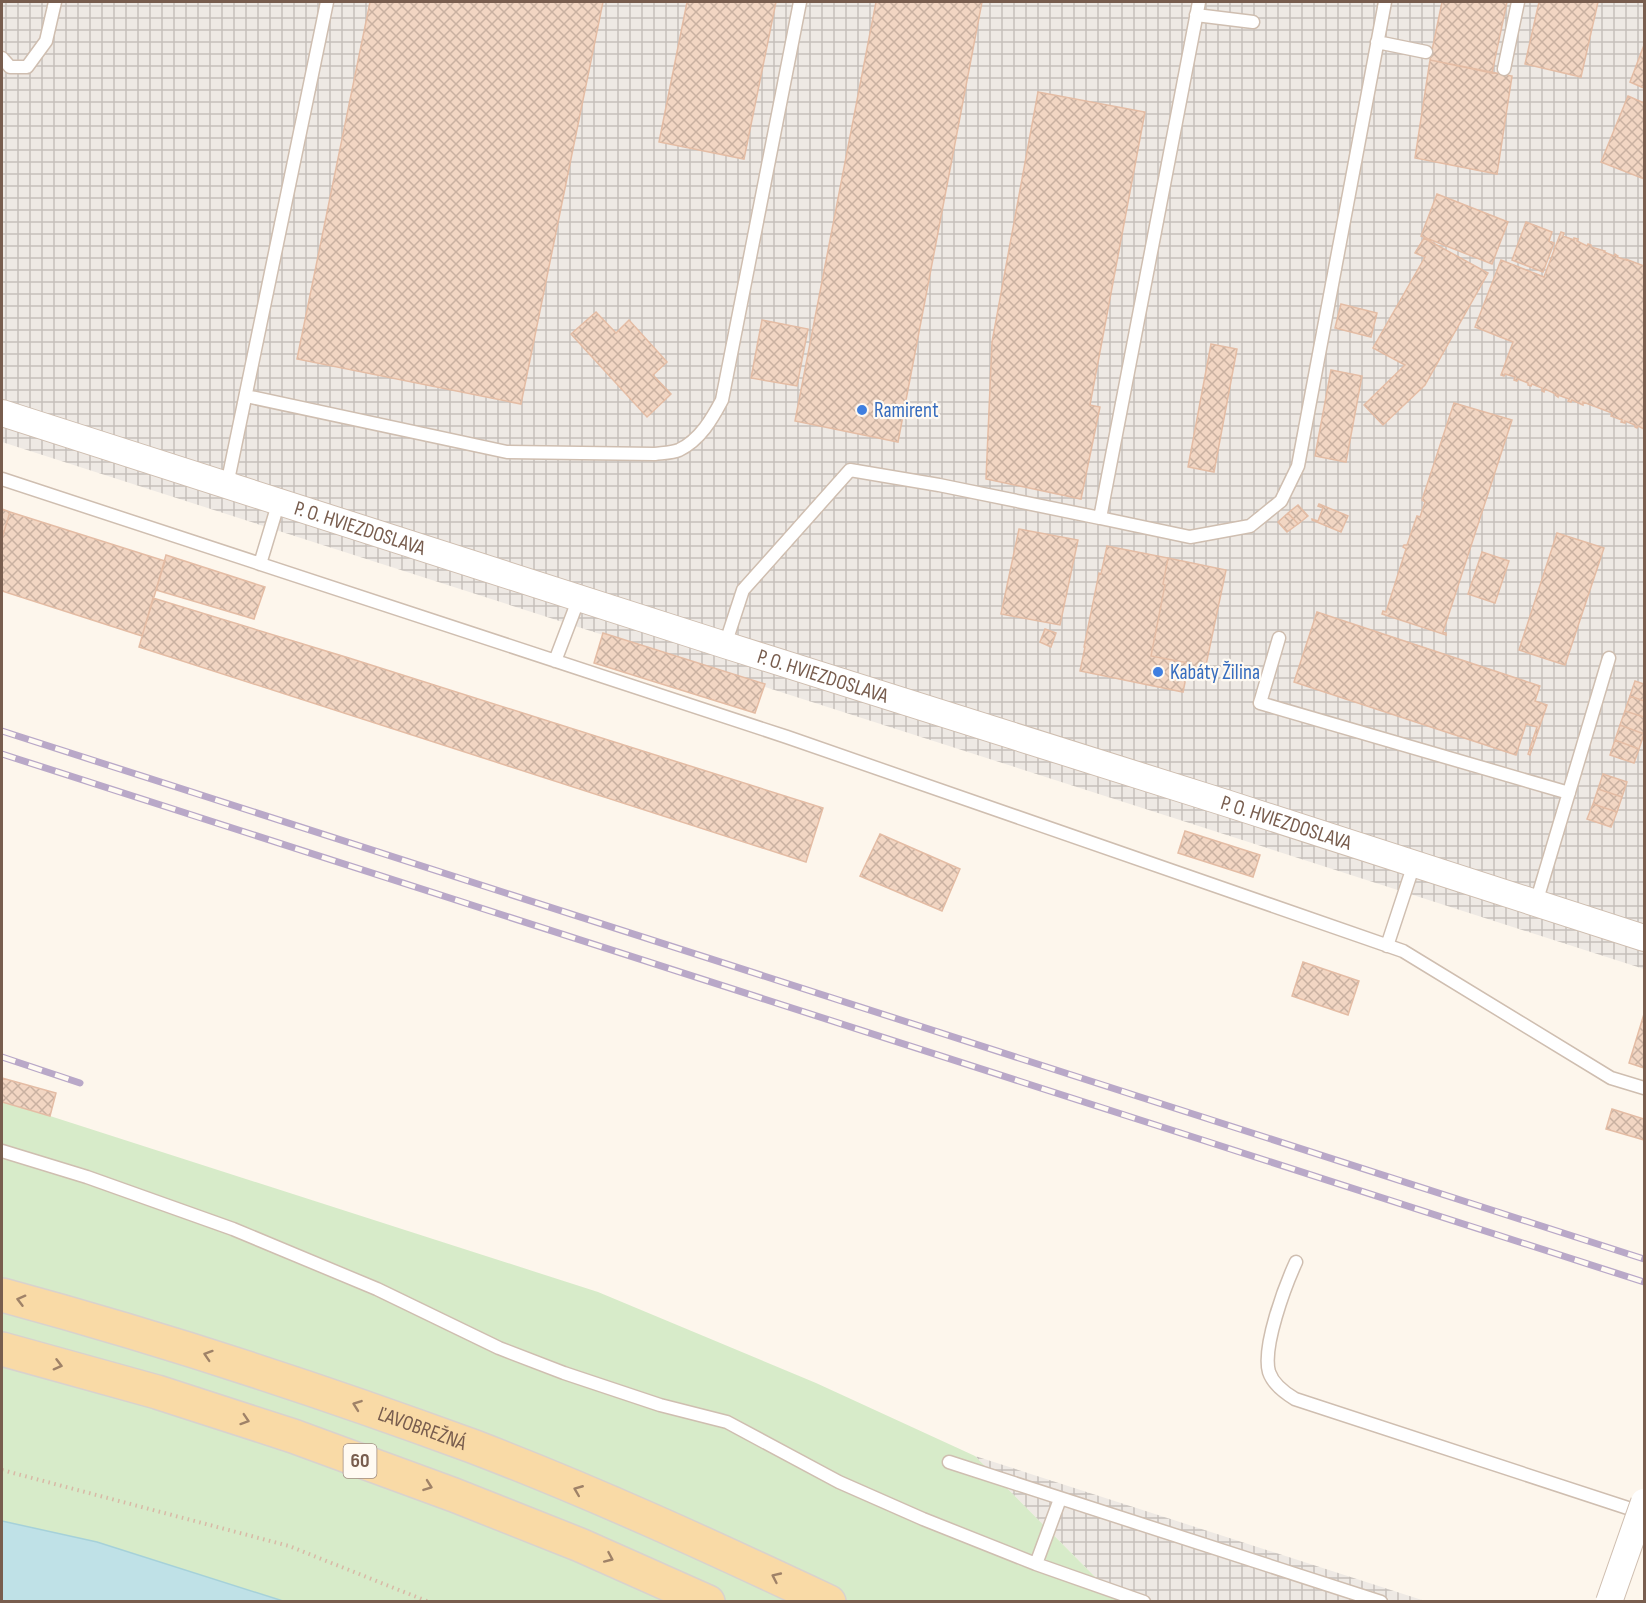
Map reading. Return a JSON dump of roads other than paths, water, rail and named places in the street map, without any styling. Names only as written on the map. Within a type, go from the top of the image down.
[{"type":"main road","name":"ĽAVOBREŽNÁ","points":[[2,1295],[165,1342],[312,1389],[474,1447],[600,1498],[829,1602]]},
{"type":"main road","name":"60","points":[[2,1349],[157,1392],[293,1436],[454,1495],[580,1545],[708,1602]]},
{"type":"street","name":"P. O. HVIEZDOSLAVA","points":[[2,413],[1644,938]]},
{"type":"street","points":[[1609,1602],[1644,1502]]},
{"type":"lane","points":[[2,58],[10,67],[27,67],[46,41],[55,2]]},
{"type":"lane","points":[[227,485],[327,2]]},
{"type":"lane","points":[[246,396],[507,452],[655,454],[678,451],[697,438],[711,420],[722,400],[800,2]]},
{"type":"lane","points":[[1100,518],[1199,2]]},
{"type":"lane","points":[[725,645],[743,590],[850,470],[939,485],[1190,537],[1250,526],[1281,501],[1298,466],[1385,2]]},
{"type":"lane","points":[[1504,69],[1518,2]]},
{"type":"lane","points":[[1196,15],[1253,22]]},
{"type":"lane","points":[[1377,42],[1426,52]]},
{"type":"lane","points":[[2,478],[787,737],[1404,951],[1611,1078],[1644,1088]]},
{"type":"lane","points":[[260,564],[279,501]]},
{"type":"lane","points":[[555,661],[579,598]]},
{"type":"lane","points":[[1279,638],[1260,703],[1569,794]]},
{"type":"lane","points":[[1536,903],[1609,658]]},
{"type":"lane","points":[[1387,945],[1414,864]]},
{"type":"lane","points":[[2,1151],[87,1177],[233,1229],[377,1289],[500,1348],[564,1374],[727,1422],[839,1482],[923,1519],[1036,1564],[1144,1602]]},
{"type":"lane","points":[[1296,1262],[1268,1349],[1269,1373],[1280,1389],[1295,1399],[1644,1514]]},
{"type":"lane","points":[[949,1462],[1380,1602]]},
{"type":"lane","points":[[1036,1564],[1060,1499]]},
{"type":"water","points":[[2,1521],[97,1542],[283,1601],[2,1601]]},
{"type":"railway","points":[[2,731],[1644,1259]]},
{"type":"railway","points":[[2,754],[1644,1282]]},
{"type":"railway","points":[[2,1057],[80,1083]]},
{"type":"place","name":"Ramirent","points":[[862,410]]},
{"type":"place","name":"Kabáty Žilina","points":[[1158,672]]}]
